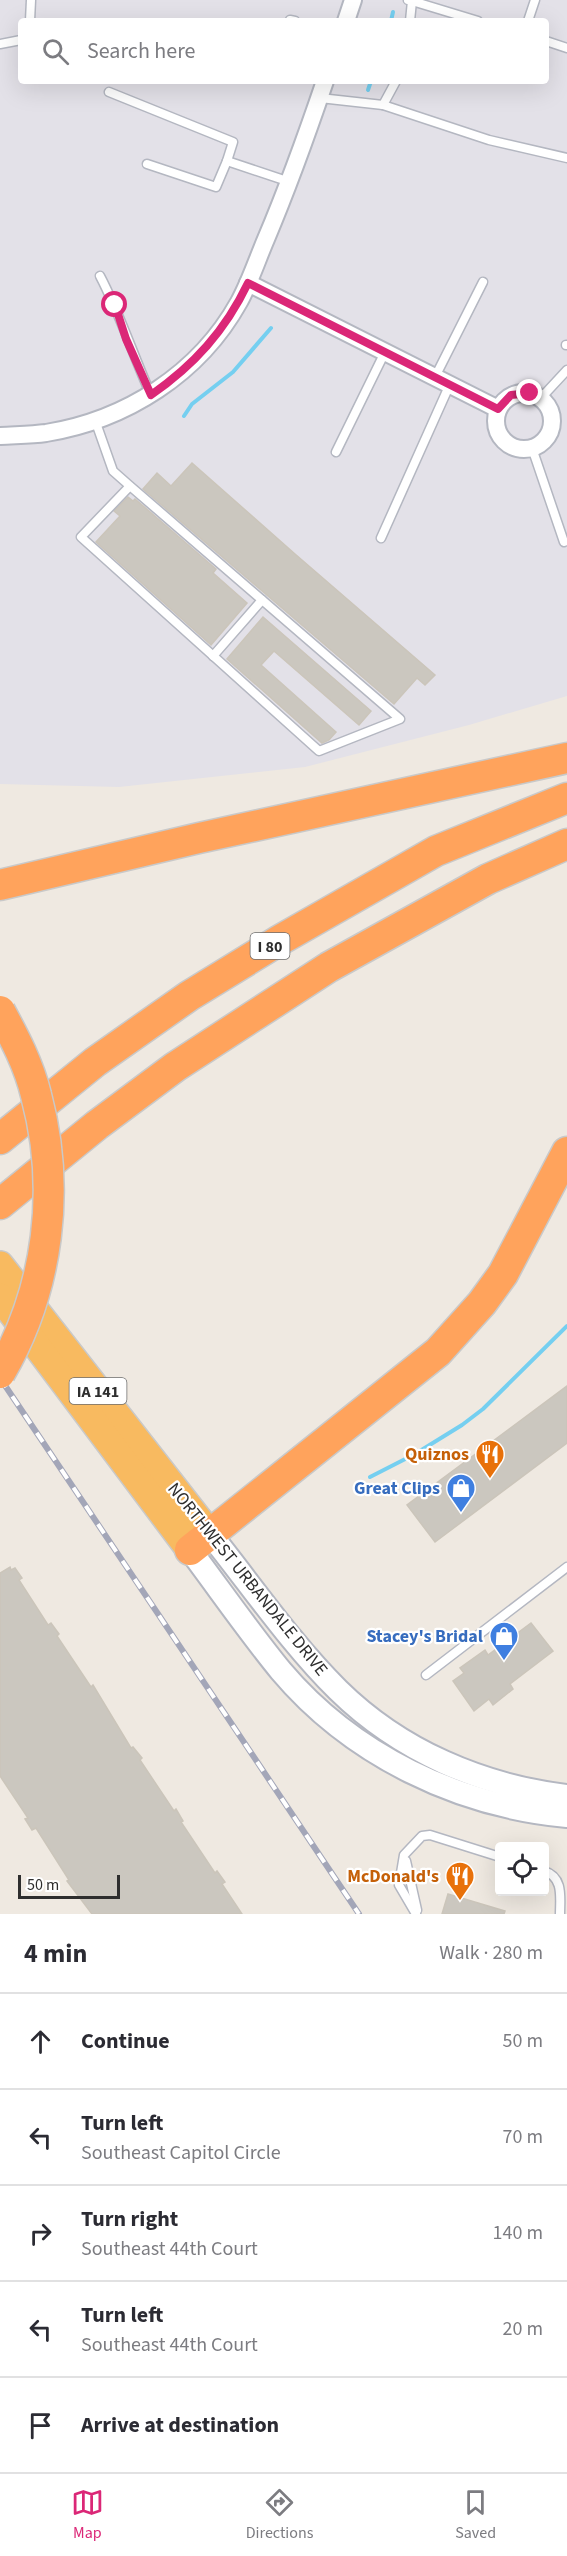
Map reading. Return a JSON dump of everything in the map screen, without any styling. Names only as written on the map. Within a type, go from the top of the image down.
[{"type":"highway","points":[[0,885],[156,848],[567,758]]},
{"type":"highway","name":"I 80","points":[[0,1138],[114,1049],[189,996],[280,940],[436,852],[567,798]]},
{"type":"highway","points":[[8,1196],[175,1067],[329,967],[488,879],[567,844]]},
{"type":"highway","points":[[0,1011],[36,1093],[49,1179],[47,1230],[40,1279],[13,1351],[0,1373]]},
{"type":"highway","points":[[200,1542],[438,1352],[462,1328],[483,1303],[502,1274],[567,1152]]},
{"type":"highway","name":"NORTHWEST URBANDALE DRIVE","points":[[0,1266],[200,1542]]},
{"type":"highway","name":"NORTHWEST URBANDALE DRIVE","points":[[0,1297],[200,1542]]},
{"type":"main road","name":"NORTHWEST URBANDALE DRIVE","points":[[200,1542],[315,1666],[366,1715],[396,1737],[462,1771],[528,1790],[567,1796]]},
{"type":"main road","name":"NORTHWEST URBANDALE DRIVE","points":[[200,1542],[282,1671],[335,1723],[368,1747],[429,1781],[510,1808],[567,1816]]},
{"type":"street","points":[[347,18],[353,0]]},
{"type":"street","points":[[0,436],[45,433],[95,420],[129,407],[151,395],[192,363],[210,344],[226,324],[248,283],[290,183],[324,84]]},
{"type":"street","points":[[248,283],[498,409]]},
{"type":"street","points":[[517,393],[530,393],[541,398],[550,410],[552,426],[545,439],[532,448],[514,447],[506,443],[496,427],[498,409],[505,399],[517,393]]},
{"type":"lane","points":[[30,18],[31,0]]},
{"type":"lane","points":[[529,18],[535,0]]},
{"type":"lane","points":[[410,18],[410,1],[468,18]]},
{"type":"lane","points":[[0,44],[18,41]]},
{"type":"lane","points":[[549,43],[567,48]]},
{"type":"lane","points":[[383,105],[394,84]]},
{"type":"lane","points":[[109,92],[233,142],[216,187],[147,164]]},
{"type":"lane","points":[[320,98],[383,105],[489,140],[567,158]]},
{"type":"lane","points":[[227,161],[290,183]]},
{"type":"lane","points":[[100,276],[115,305],[126,339],[151,395]]},
{"type":"lane","points":[[381,538],[483,282]]},
{"type":"lane","points":[[336,452],[385,352]]},
{"type":"lane","points":[[541,398],[567,370]]},
{"type":"lane","points":[[95,420],[113,471],[399,719],[319,751],[81,537],[130,486]]},
{"type":"lane","points":[[532,448],[564,542]]},
{"type":"lane","points":[[213,656],[262,600]]},
{"type":"lane","points":[[426,1675],[567,1567]]},
{"type":"lane","points":[[417,1914],[404,1855],[422,1836],[430,1835],[495,1855]]},
{"type":"lane","points":[[549,1872],[560,1887],[560,1914]]},
{"type":"shaded area","points":[[0,0],[567,0],[567,696],[469,725],[305,767],[119,787],[0,784]]},
{"type":"building","points":[[192,463],[435,675],[425,685],[417,678],[394,704],[143,489],[157,473],[171,486]]},
{"type":"building","points":[[128,497],[133,501],[135,499],[216,569],[213,573],[247,603],[211,645],[96,542],[120,516],[114,511]]},
{"type":"building","points":[[263,617],[371,711],[359,725],[274,651],[261,665],[336,732],[329,740],[322,743],[227,659]]},
{"type":"building","points":[[567,1386],[567,1443],[435,1542],[407,1505]]},
{"type":"building","points":[[10,1567],[11,1570],[15,1568],[22,1578],[19,1580],[48,1625],[51,1623],[59,1634],[57,1636],[91,1687],[93,1685],[131,1748],[133,1747],[142,1758],[140,1760],[174,1811],[176,1809],[183,1821],[181,1822],[215,1873],[217,1871],[225,1882],[222,1884],[242,1914],[92,1914],[67,1881],[69,1880],[36,1828],[32,1830],[25,1819],[28,1818],[0,1776],[0,1573]]},
{"type":"building","name":"Stacey's Bridal","points":[[531,1623],[553,1651],[510,1684],[513,1689],[493,1705],[489,1699],[474,1711],[453,1681],[464,1673],[460,1668],[485,1650],[488,1655]]},
{"type":"building","name":"McDonald's","points":[[448,1894],[505,1911],[504,1914],[442,1914]]},
{"type":"waterway","points":[[392,18],[393,12]]},
{"type":"waterway","points":[[368,90],[370,84]]},
{"type":"waterway","points":[[184,416],[192,404],[233,372],[271,328]]},
{"type":"waterway","points":[[370,1477],[415,1454],[483,1409],[567,1326]]},
{"type":"railway","points":[[0,1378],[359,1914]]},
{"type":"place","name":"Quiznos","points":[[490,1480]]},
{"type":"place","name":"Great Clips","points":[[461,1514]]},
{"type":"place","name":"Stacey's Bridal","points":[[504,1662]]},
{"type":"place","name":"McDonald's","points":[[460,1902]]},
{"type":"route","points":[[115,305],[126,339],[151,395],[192,363],[210,344],[226,324],[248,283],[498,409],[501,403],[511,395],[530,393]]}]
